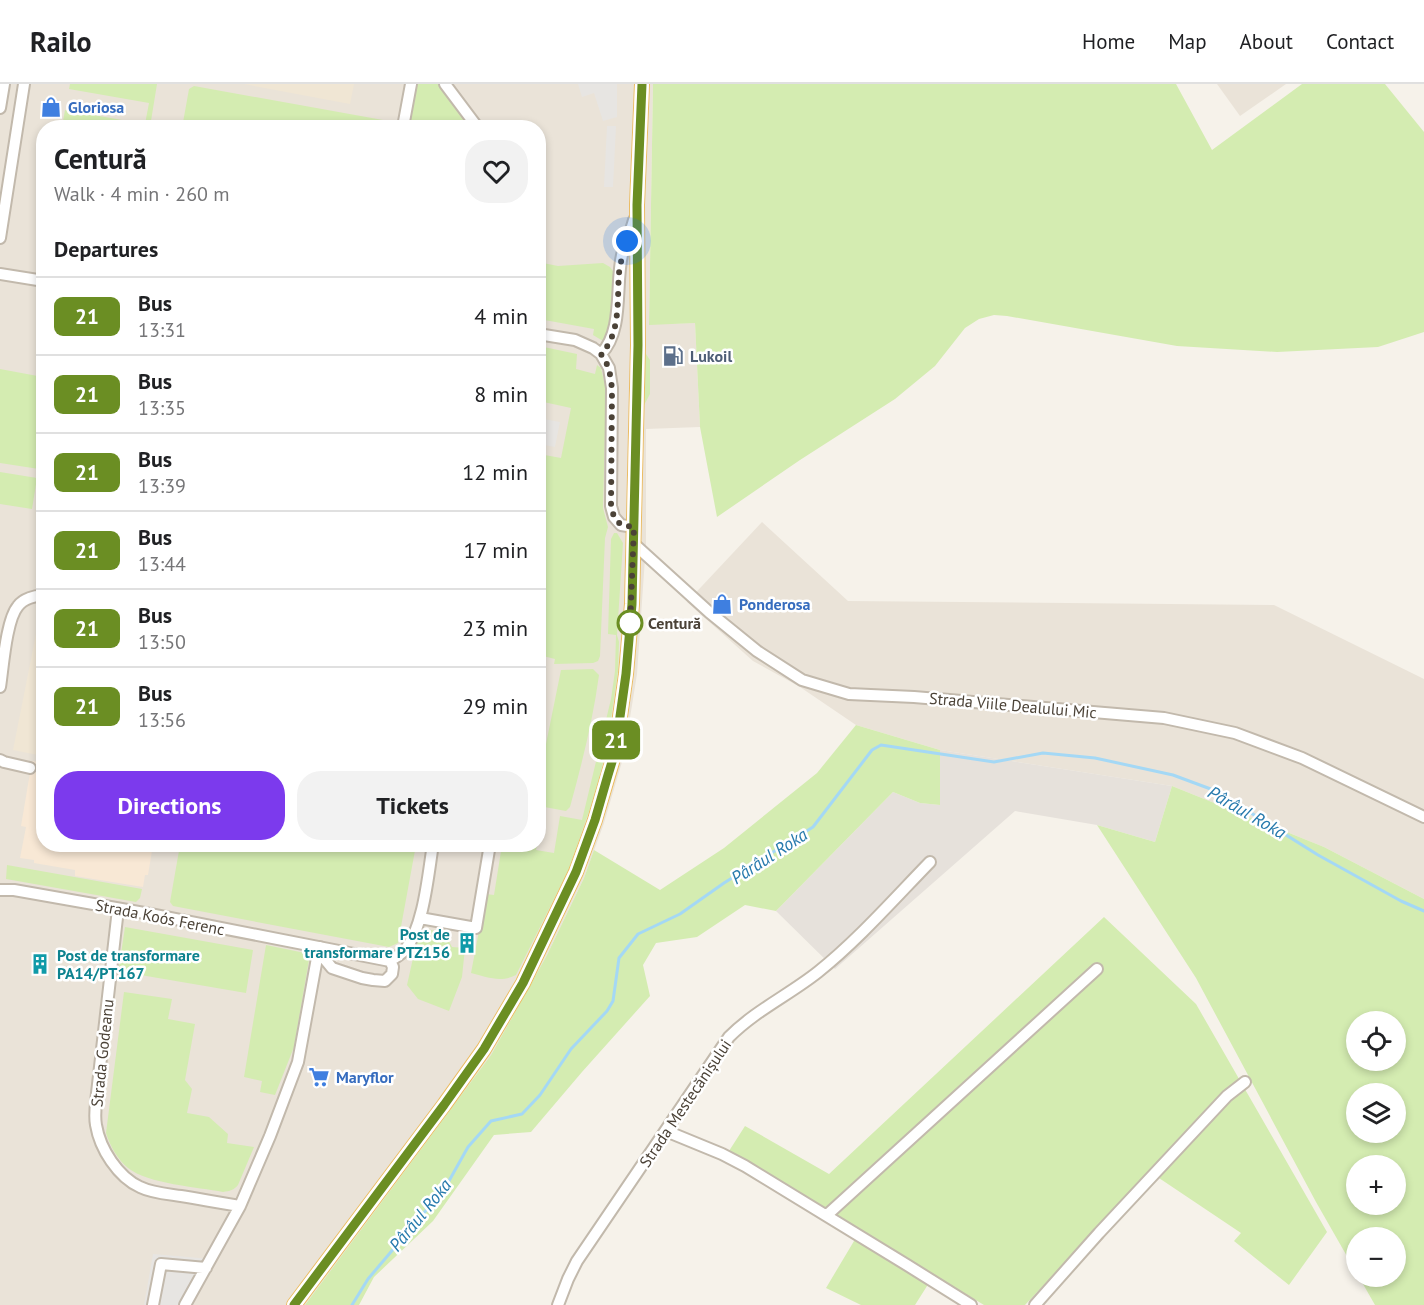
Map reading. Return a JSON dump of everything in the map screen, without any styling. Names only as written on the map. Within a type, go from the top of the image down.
[{"type":"main road","points":[[294,1305],[484,1049],[523,983],[576,872],[595,820],[615,752],[626,674],[632,604],[638,345],[637,205],[642,84]]},
{"type":"street","points":[[0,108],[4,84]]},
{"type":"street","points":[[0,238],[24,84]]},
{"type":"street","points":[[406,120],[411,84]]},
{"type":"street","points":[[445,84],[472,120]]},
{"type":"street","points":[[601,354],[609,345],[614,327],[622,255],[637,205]]},
{"type":"street","points":[[0,274],[36,280]]},
{"type":"street","points":[[546,335],[575,340],[593,348],[601,354],[609,368],[612,388],[611,506],[614,517],[621,525],[634,527]]},
{"type":"street","name":"Strada Viile Dealului Mic","points":[[634,544],[709,612],[757,651],[802,680],[849,694],[914,697],[1164,718],[1235,733],[1302,758],[1424,817]]},
{"type":"street","points":[[0,687],[11,620],[18,606],[36,595]]},
{"type":"street","points":[[0,760],[30,768]]},
{"type":"street","points":[[320,947],[323,957],[332,968],[373,980],[385,981],[392,974],[393,966],[390,961],[404,951],[420,918],[432,852]]},
{"type":"street","points":[[420,918],[476,928],[489,852]]},
{"type":"street","name":"Strada Mestecănișului","points":[[558,1305],[567,1279],[577,1261],[729,1037],[744,1023],[816,974],[837,956],[930,862]]},
{"type":"street","name":"Strada Koós Ferenc","points":[[0,890],[14,890],[150,914],[390,961]]},
{"type":"street","name":"Strada Godeanu","points":[[118,909],[97,1093],[95,1123],[98,1136],[121,1173],[141,1188],[240,1206]]},
{"type":"street","points":[[185,1305],[240,1206],[298,1062],[320,947]]},
{"type":"street","points":[[826,1215],[1097,969]]},
{"type":"street","points":[[1035,1305],[1227,1096],[1245,1082]]},
{"type":"street","points":[[666,1131],[722,1154],[971,1305]]},
{"type":"street","points":[[153,1305],[161,1264],[206,1268]]},
{"type":"shaded area","points":[[0,84],[653,84],[649,324],[695,323],[700,427],[646,429],[646,544],[637,674],[624,755],[604,823],[584,878],[547,955],[491,1055],[305,1305],[0,1305]]},
{"type":"shaded area","points":[[244,84],[354,84],[350,104]]},
{"type":"shaded area","points":[[578,84],[617,84],[617,117],[603,121],[594,93],[582,97]]},
{"type":"shaded area","points":[[1217,84],[1286,84],[1240,116]]},
{"type":"shaded area","points":[[607,126],[616,126],[613,187],[604,187]]},
{"type":"shaded area","points":[[546,419],[560,422],[555,447],[546,445]]},
{"type":"shaded area","points":[[762,522],[848,601],[1274,605],[1424,679],[1424,899],[1324,847],[1172,786],[940,750],[856,725],[800,687],[753,661],[687,602]]},
{"type":"shaded area","points":[[36,634],[36,755],[13,750]]},
{"type":"shaded area","points":[[940,750],[1172,786],[1155,842],[1097,825],[1015,811],[835,969],[776,911],[893,792],[920,803],[940,805]]},
{"type":"shaded area","points":[[32,761],[36,762],[36,852],[152,852],[148,875],[145,875],[143,887],[75,876],[75,870],[34,863],[34,860],[20,858],[26,827],[21,826]]},
{"type":"shaded area","points":[[153,1254],[211,1259],[185,1305],[144,1305]]},
{"type":"green space","points":[[70,84],[157,84],[151,120],[146,120],[149,103],[69,89]]},
{"type":"green space","points":[[415,84],[441,84],[468,120],[408,120]]},
{"type":"green space","points":[[653,84],[1176,84],[1212,150],[1302,84],[1385,84],[1424,132],[1424,332],[1378,347],[1277,352],[1177,346],[994,315],[979,319],[965,328],[935,366],[895,399],[717,517],[700,427],[695,323],[649,325]]},
{"type":"green space","points":[[194,86],[383,120],[183,120],[189,89]]},
{"type":"green space","points":[[65,110],[122,120],[63,120]]},
{"type":"green space","points":[[603,263],[610,267],[615,274],[612,326],[603,341],[593,335],[594,329],[546,320],[546,264],[558,266]]},
{"type":"green space","points":[[546,347],[577,354],[576,369],[595,374],[597,365],[601,368],[606,390],[603,508],[608,527],[605,538],[600,656],[598,661],[593,663],[554,664],[555,659],[546,657],[546,455],[561,458],[571,408],[546,403]]},
{"type":"green space","points":[[644,351],[650,360],[650,394],[643,407]]},
{"type":"green space","points":[[0,369],[36,376],[36,469],[0,463]]},
{"type":"green space","points":[[0,472],[36,478],[32,509],[0,504]]},
{"type":"green space","points":[[614,533],[617,533],[623,543],[617,635],[619,642],[618,671],[606,751],[595,794],[569,869],[516,975],[499,979],[471,973],[486,894],[494,895],[501,852],[554,853],[560,816],[582,820],[611,699],[615,671],[616,635],[608,634],[611,539]]},
{"type":"green space","points":[[593,669],[599,675],[587,741],[570,807],[566,811],[546,807],[546,744],[561,670]]},
{"type":"green space","points":[[856,725],[940,750],[940,805],[920,803],[893,792],[776,911],[745,905],[697,937],[656,943],[643,965],[650,996],[531,1132],[494,1135],[433,1221],[374,1277],[359,1305],[305,1305],[491,1055],[547,955],[584,878],[594,850],[660,890],[724,848],[817,773]]},
{"type":"green space","points":[[1172,786],[1324,847],[1424,899],[1424,1305],[1375,1305],[1365,1287],[1406,1287],[1406,1227],[1346,1227],[1346,1254],[1196,978],[1097,825],[1155,842]]},
{"type":"green space","points":[[179,852],[415,852],[398,943],[389,947],[173,906],[170,902]]},
{"type":"green space","points":[[7,865],[142,889],[140,898],[136,902],[6,879]]},
{"type":"green space","points":[[1104,917],[1196,1004],[1327,1232],[1289,1285],[1234,1241],[1241,1233],[1150,1172],[1025,1305],[984,1305],[934,1275],[915,1305],[861,1305],[826,1288],[860,1231],[729,1151],[745,1126],[829,1174]]},
{"type":"green space","points":[[125,927],[253,950],[246,993],[120,971]]},
{"type":"green space","points":[[420,927],[445,934],[452,947],[465,948],[462,977],[449,1011],[418,999],[407,985]]},
{"type":"green space","points":[[266,945],[305,953],[309,960],[294,1047],[275,1095],[260,1092],[262,1081],[244,1077]]},
{"type":"green space","points":[[124,992],[172,999],[168,1019],[195,1024],[185,1080],[192,1089],[187,1113],[209,1117],[228,1134],[227,1143],[254,1147],[238,1185],[230,1191],[223,1192],[148,1178],[128,1168],[112,1148],[106,1133]]},
{"type":"waterway","name":"Pârâul Roka","points":[[352,1305],[368,1279],[445,1188],[468,1147],[491,1121],[522,1114],[540,1095],[571,1049],[607,1011],[613,1001],[619,958],[638,934],[680,914],[724,883],[813,827],[872,750],[881,745],[994,762],[1043,753],[1095,758],[1173,775],[1216,791],[1318,855],[1401,901],[1424,911]]},
{"type":"bus line","name":"21","points":[[294,1305],[484,1049],[523,983],[576,872],[595,820],[615,752],[626,674],[632,604],[638,345],[637,205],[642,84]]},
{"type":"place","name":"Gloriosa","points":[[51,107]]},
{"type":"place","name":"Lukoil","points":[[673,356]]},
{"type":"place","name":"Ponderosa","points":[[722,604]]},
{"type":"place","name":"Centură","points":[[630,623]]},
{"type":"place","name":"Post de transformare PTZ156","points":[[467,943]]},
{"type":"place","name":"Post de transformare PA14/PT167","points":[[40,964]]},
{"type":"place","name":"Maryflor","points":[[319,1077]]},
{"type":"route","points":[[627,241],[620,266],[614,327],[609,345],[601,354],[609,368],[612,388],[611,506],[614,517],[621,525],[634,527],[630,627],[630,623]]}]
